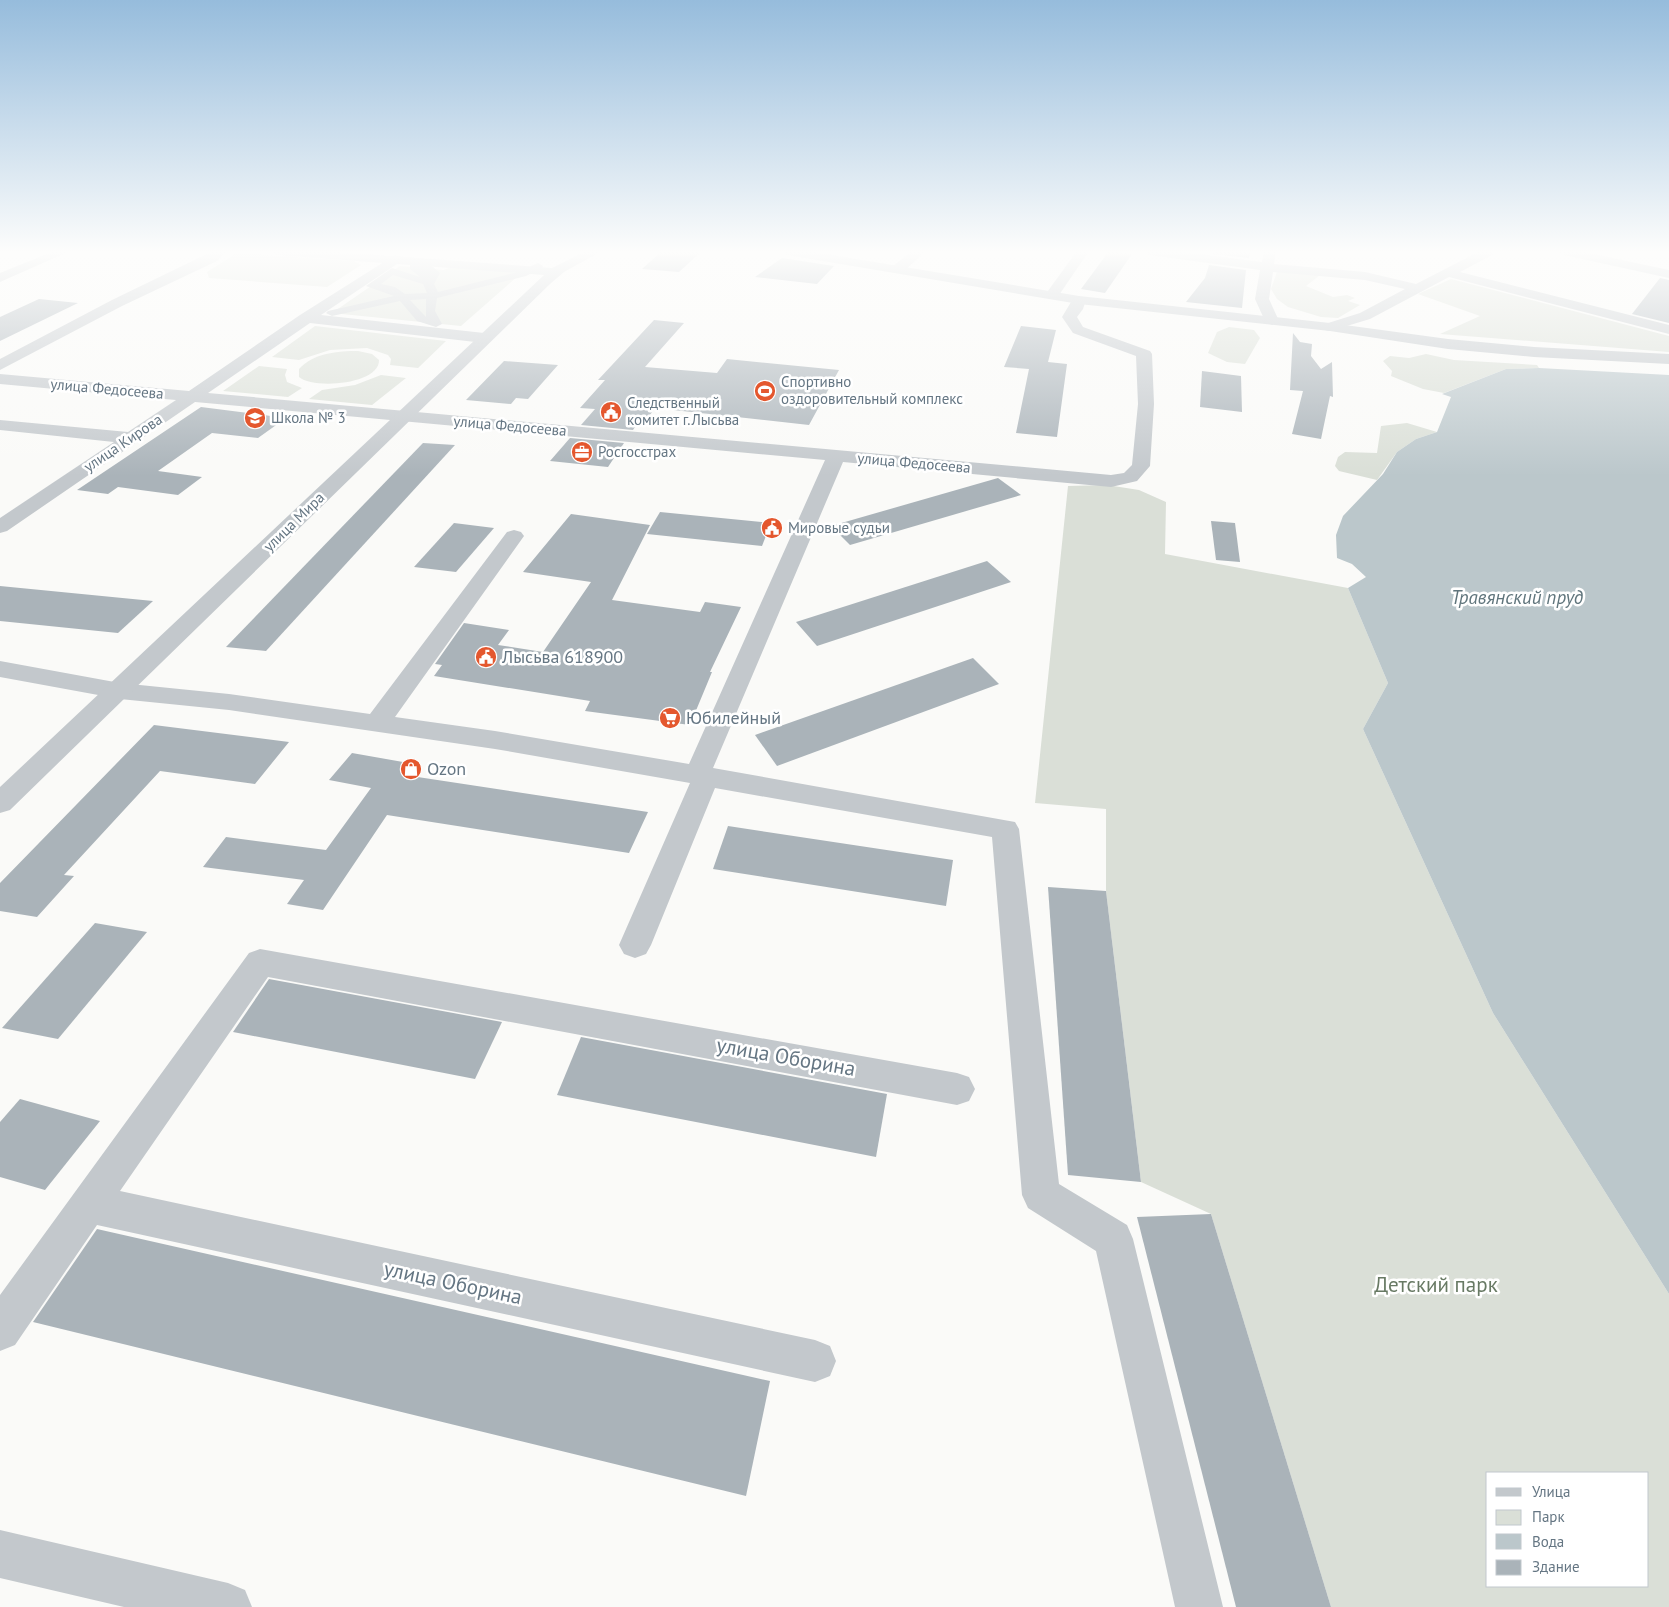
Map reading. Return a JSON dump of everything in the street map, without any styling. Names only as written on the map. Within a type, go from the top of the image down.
[{"type":"street","points":[[0,365],[74,326]]},
{"type":"street","name":"улица Кирова","points":[[0,527],[294,326]]},
{"type":"street","points":[[377,326],[484,338]]},
{"type":"street","name":"улица Мира","points":[[0,803],[120,691],[497,326]]},
{"type":"street","name":"улица Федосеева","points":[[0,379],[1110,481],[1130,477],[1141,466],[1146,404],[1144,354],[1094,337],[1078,330],[1075,326]]},
{"type":"street","points":[[1320,326],[1448,344],[1534,352],[1669,359]]},
{"type":"street","points":[[1654,326],[1669,330]]},
{"type":"street","points":[[0,425],[131,438]]},
{"type":"street","points":[[635,945],[702,776],[834,464],[835,456]]},
{"type":"street","points":[[377,723],[514,536]]},
{"type":"street","points":[[0,669],[120,691],[229,702],[496,740],[1004,829],[1041,1195],[1113,1239],[1200,1607]]},
{"type":"street","name":"улица Оборина","points":[[815,1361],[90,1204],[260,962],[957,1089]]},
{"type":"street","points":[[0,1330],[90,1204]]},
{"type":"street","points":[[0,1554],[228,1607]]},
{"type":"green space","points":[[315,326],[446,341],[418,368],[390,365],[391,359],[388,355],[367,348],[330,350],[299,360],[272,357]]},
{"type":"green space","points":[[1458,326],[1631,326],[1669,336],[1669,352],[1440,334]]},
{"type":"green space","points":[[1229,327],[1254,330],[1260,338],[1245,364],[1227,362],[1208,353],[1217,332]]},
{"type":"green space","points":[[358,351],[372,354],[379,360],[376,368],[369,375],[331,384],[307,381],[299,377],[299,369],[311,359],[334,352]]},
{"type":"green space","points":[[1426,354],[1454,360],[1537,365],[1539,368],[1506,369],[1444,393],[1423,389],[1391,376],[1392,371],[1383,361],[1390,356],[1409,358]]},
{"type":"green space","points":[[259,366],[287,369],[285,375],[287,382],[302,388],[288,397],[223,391]]},
{"type":"green space","points":[[381,375],[406,378],[372,405],[309,399],[322,390],[355,385]]},
{"type":"green space","points":[[1407,423],[1437,432],[1416,439],[1397,452],[1377,480],[1339,471],[1335,466],[1338,457],[1345,452],[1377,453],[1381,426]]},
{"type":"green space","name":"Детский парк","points":[[1107,485],[1139,490],[1166,502],[1165,554],[1348,588],[1388,683],[1363,729],[1493,1013],[1669,1294],[1669,1607],[1331,1607],[1211,1214],[1141,1182],[1106,891],[1106,809],[1035,803],[1068,486]]},
{"type":"water","name":"Травянский пруд","points":[[1539,368],[1669,375],[1669,1294],[1493,1013],[1363,729],[1388,683],[1348,588],[1366,577],[1352,564],[1337,558],[1336,535],[1343,516],[1383,474],[1397,452],[1416,439],[1437,432],[1451,397],[1442,394],[1506,369]]},
{"type":"building","points":[[0,326],[31,326],[0,341]]},
{"type":"building","points":[[648,326],[681,326],[645,367],[717,373],[727,359],[839,370],[809,425],[655,408],[647,419],[641,418],[633,430],[581,425],[595,409],[580,408],[605,380],[598,380]]},
{"type":"building","points":[[1021,326],[1056,330],[1048,362],[1067,364],[1057,437],[1016,433],[1029,369],[1004,367]]},
{"type":"building","points":[[1293,333],[1300,342],[1312,344],[1311,356],[1321,369],[1332,362],[1333,397],[1330,396],[1321,439],[1292,434],[1303,391],[1290,390]]},
{"type":"building","points":[[504,361],[558,365],[528,399],[516,398],[511,404],[466,400]]},
{"type":"building","points":[[1202,371],[1241,376],[1242,412],[1200,407]]},
{"type":"building","points":[[201,407],[286,418],[258,438],[212,433],[158,471],[202,477],[178,495],[118,487],[108,494],[77,490]]},
{"type":"building","points":[[570,438],[624,443],[608,467],[550,461]]},
{"type":"building","points":[[423,443],[455,445],[266,651],[226,647]]},
{"type":"building","points":[[998,478],[1021,495],[850,545],[831,526]]},
{"type":"building","points":[[660,512],[771,523],[762,546],[647,534]]},
{"type":"building","points":[[571,514],[650,525],[612,600],[700,612],[705,602],[741,607],[710,672],[712,672],[690,725],[585,711],[590,701],[434,676],[442,665],[435,664],[464,623],[509,630],[498,645],[543,652],[591,582],[523,572]]},
{"type":"building","points":[[1211,521],[1235,523],[1240,562],[1216,560]]},
{"type":"building","points":[[454,523],[494,528],[456,572],[414,567]]},
{"type":"building","points":[[987,561],[1011,582],[817,646],[796,622]]},
{"type":"building","points":[[0,586],[153,601],[118,633],[0,621]]},
{"type":"building","points":[[973,658],[999,684],[777,766],[755,735]]},
{"type":"building","points":[[154,725],[289,742],[255,784],[160,771],[64,875],[74,876],[37,917],[0,911],[0,883]]},
{"type":"building","points":[[352,753],[420,765],[411,776],[648,812],[629,853],[387,815],[323,910],[287,904],[304,880],[203,867],[226,837],[326,850],[371,788],[329,780]]},
{"type":"building","points":[[728,826],[953,860],[946,906],[713,869]]},
{"type":"building","points":[[1048,887],[1106,891],[1141,1182],[1068,1175]]},
{"type":"building","points":[[95,923],[147,932],[58,1039],[2,1028]]},
{"type":"building","points":[[269,979],[502,1022],[475,1079],[233,1032]]},
{"type":"building","points":[[581,1037],[887,1094],[876,1157],[557,1095]]},
{"type":"building","points":[[20,1099],[100,1121],[45,1190],[0,1177],[0,1122]]},
{"type":"building","points":[[1211,1214],[1331,1607],[1236,1607],[1137,1217]]},
{"type":"building","points":[[97,1229],[770,1381],[746,1496],[33,1322]]},
{"type":"place","name":"Спортивно оздоровительный комплекс","points":[[765,391]]},
{"type":"place","name":"Следственный комитет г.Лысьва","points":[[611,412]]},
{"type":"place","name":"Школа № 3","points":[[255,418]]},
{"type":"place","name":"Росгосстрах","points":[[582,452]]},
{"type":"place","name":"Мировые судьи","points":[[772,528]]},
{"type":"place","name":"Лысьва 618900","points":[[486,657]]},
{"type":"place","name":"Юбилейный","points":[[670,718]]},
{"type":"place","name":"Ozon","points":[[411,769]]}]
